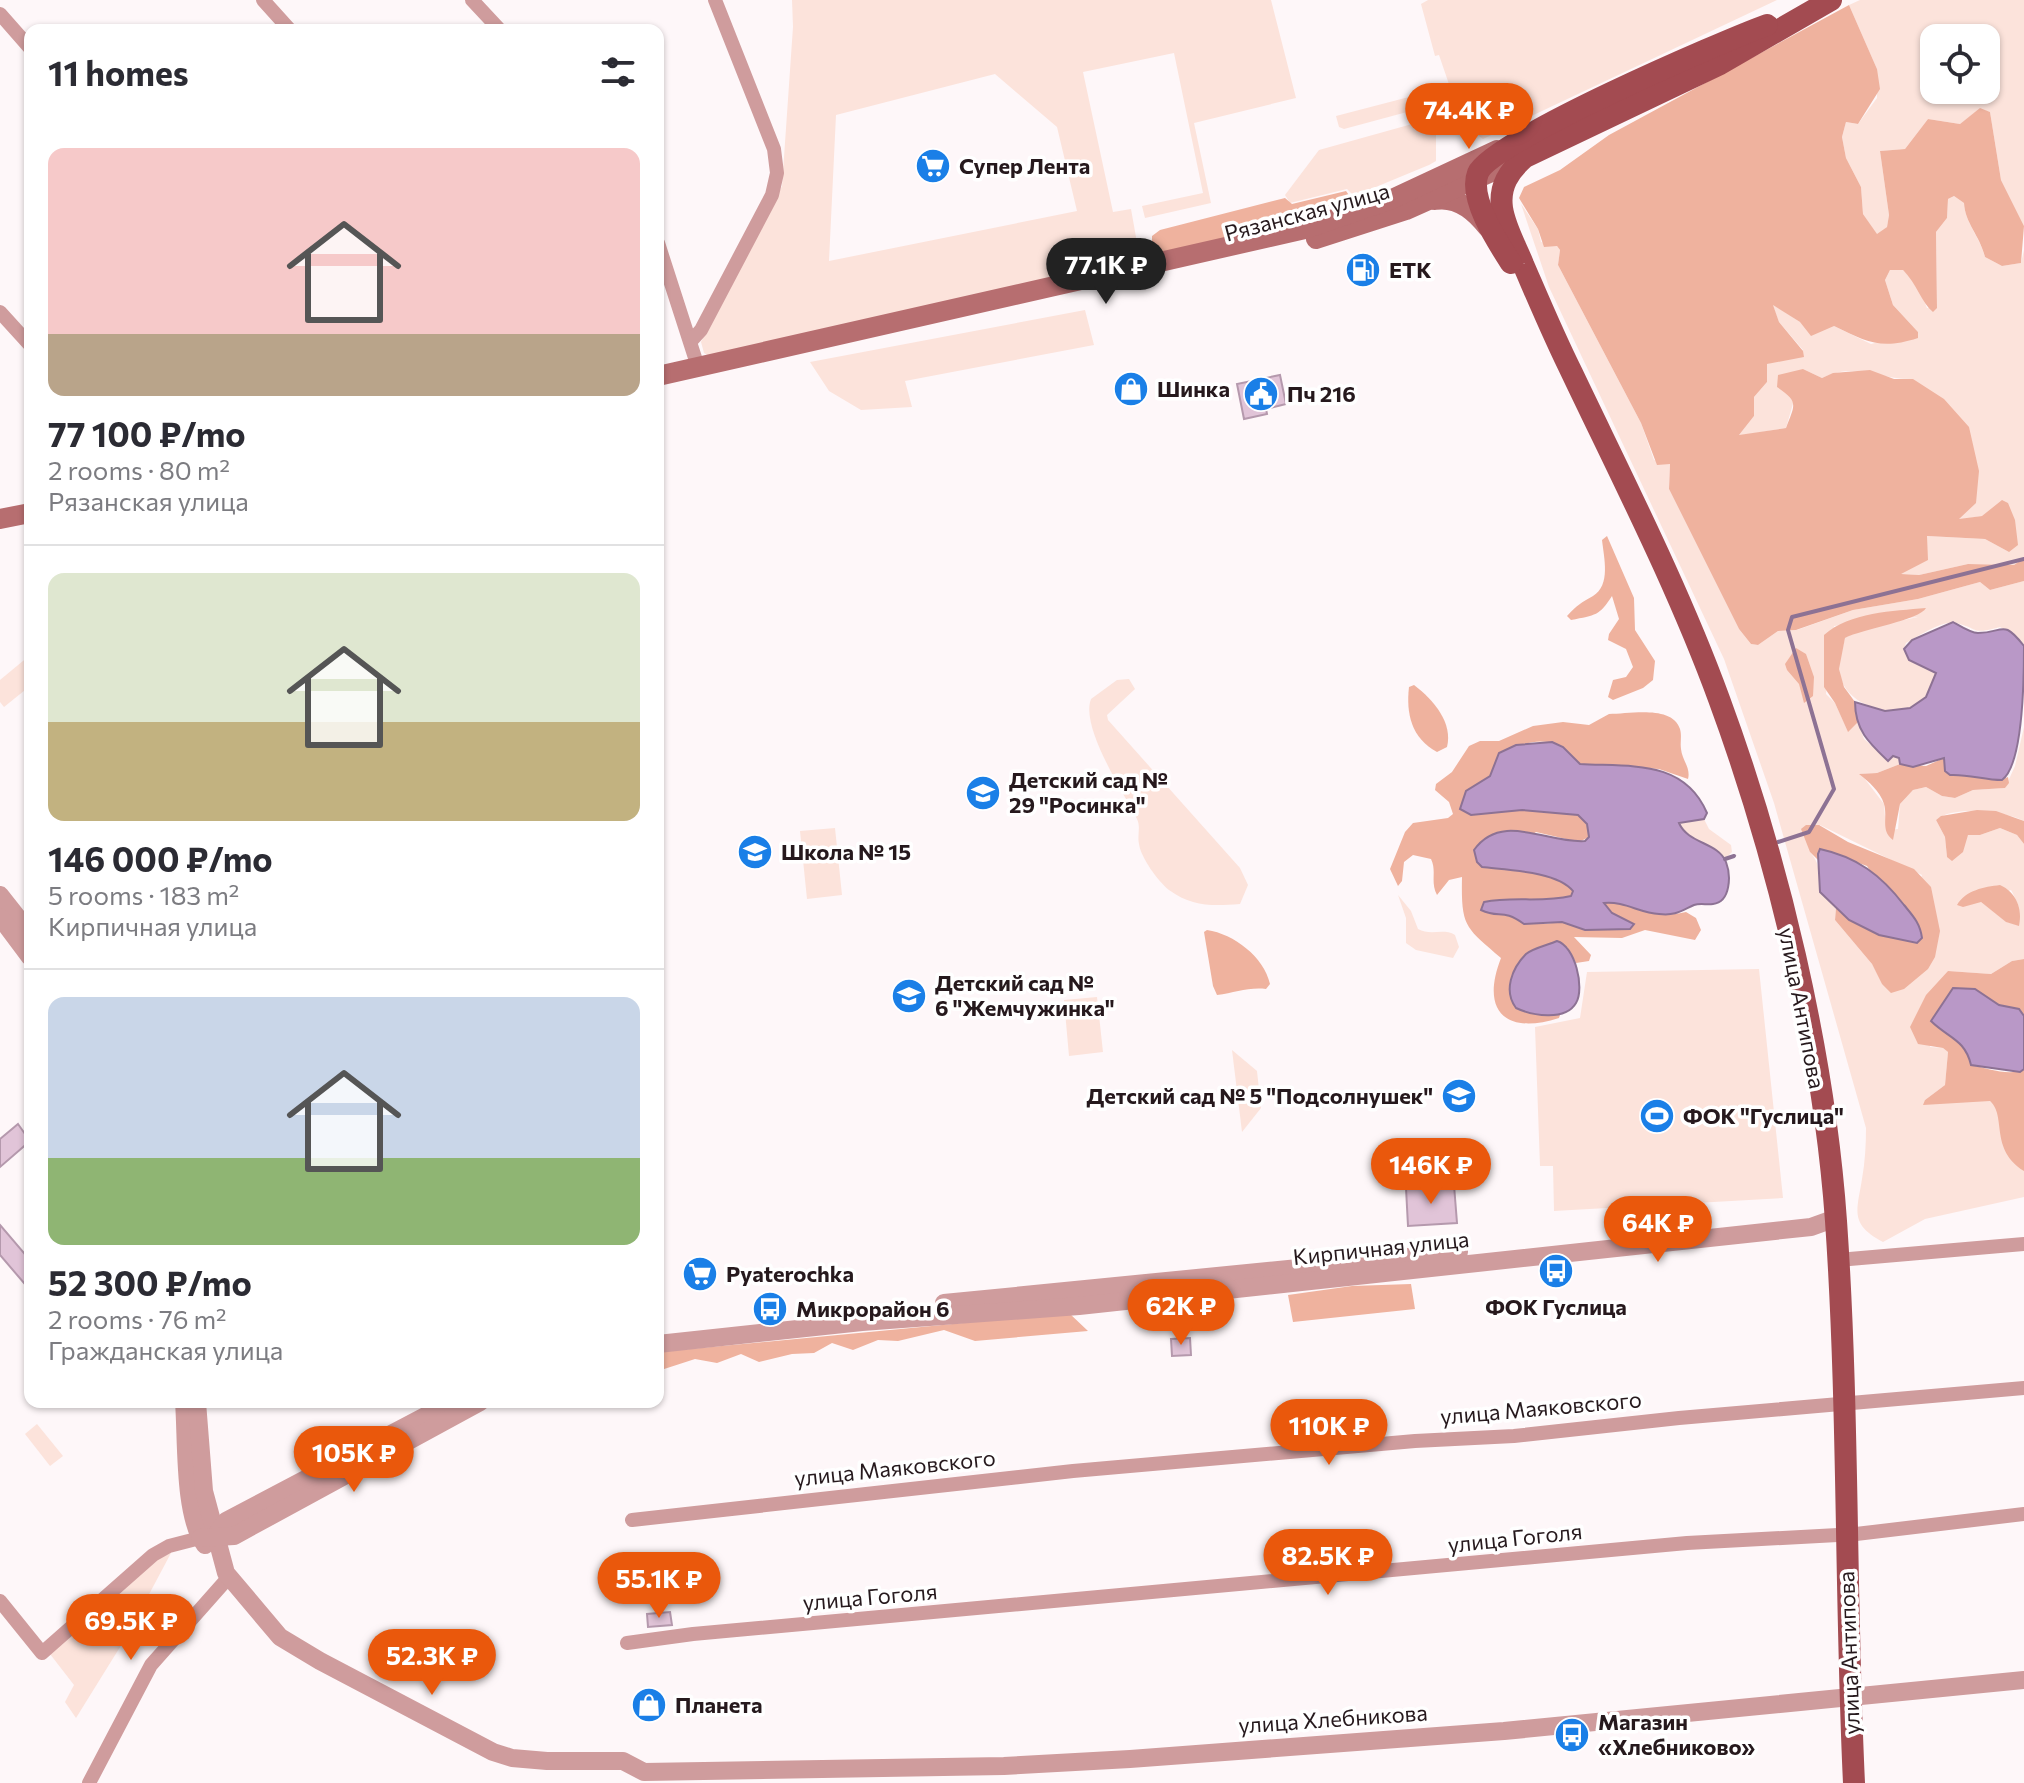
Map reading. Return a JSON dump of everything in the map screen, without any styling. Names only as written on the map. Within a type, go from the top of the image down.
[{"type":"main road","points":[[1449,173],[1465,172],[1476,179],[1483,165],[1522,148],[1707,47],[1826,2]]},
{"type":"main road","name":"Рязанская улица","points":[[664,375],[1293,233],[1392,199],[1449,173],[1522,148]]},
{"type":"main road","name":"улица Антипова","points":[[1499,228],[1502,191],[1522,148]]},
{"type":"main road","name":"Рязанская улица","points":[[768,350],[1301,243],[1362,225],[1476,179]]},
{"type":"main road","name":"улица Антипова","points":[[1476,179],[1482,209],[1499,228],[1549,326],[1678,600],[1719,697],[1765,844],[1800,988],[1821,1106],[1836,1218],[1854,1783]]},
{"type":"main road","points":[[1427,201],[1442,199],[1466,206],[1499,228]]},
{"type":"main road","points":[[0,519],[24,514]]},
{"type":"street","points":[[263,0],[285,24]]},
{"type":"street","points":[[472,0],[494,24]]},
{"type":"street","points":[[691,341],[701,330],[772,195],[777,173],[771,141],[715,0]]},
{"type":"street","points":[[0,14],[24,41]]},
{"type":"street","points":[[664,261],[698,367]]},
{"type":"street","points":[[0,312],[24,338]]},
{"type":"street","points":[[0,895],[24,925]]},
{"type":"street","points":[[0,917],[24,949]]},
{"type":"street","name":"Кирпичная улица","points":[[664,1334],[797,1317],[1521,1247],[1810,1214],[1836,1218]]},
{"type":"street","name":"Кирпичная улица","points":[[664,1343],[862,1322],[1079,1306],[1811,1227],[1836,1218]]},
{"type":"street","points":[[1838,1260],[2024,1244]]},
{"type":"street","name":"улица Маяковского","points":[[632,1520],[1073,1471],[2024,1388]]},
{"type":"street","points":[[89,1783],[151,1665],[227,1576],[191,1494],[184,1408]]},
{"type":"street","points":[[197,1408],[208,1536]]},
{"type":"street","points":[[208,1536],[226,1521],[441,1408]]},
{"type":"street","points":[[0,1601],[42,1653],[153,1555],[169,1546],[208,1536],[234,1536],[469,1408]]},
{"type":"street","name":"улица Гоголя","points":[[627,1643],[693,1634],[1687,1543],[1846,1534],[2024,1514]]},
{"type":"street","name":"улица Хлебникова","points":[[227,1576],[264,1621],[299,1650],[483,1748],[523,1759],[623,1761],[643,1777],[1004,1766],[1504,1731],[2024,1680]]},
{"type":"shaded area","points":[[792,0],[1271,0],[1296,98],[1194,123],[1211,203],[1145,218],[1142,206],[1203,193],[1174,53],[1083,72],[1113,212],[1131,209],[1139,254],[1133,265],[709,356],[704,353],[701,342],[782,186],[793,27]],"holes":[[[995,74],[1057,127],[1077,211],[829,261],[836,115]]]},
{"type":"shaded area","points":[[1428,0],[1777,0],[1483,139],[1468,128],[1459,96],[1453,96],[1439,55],[1435,56],[1421,4]]},
{"type":"shaded area","points":[[1860,0],[2024,0],[2024,226],[2001,180],[1990,112],[1980,109],[1960,124],[1928,119],[1905,149],[1880,151],[1889,215],[1887,227],[1877,235],[1863,214],[1861,187],[1846,158],[1842,137],[1846,122],[1858,124],[1877,98],[1877,69],[1849,5]]},
{"type":"shaded area","points":[[1849,5],[1877,69],[1880,89],[1858,124],[1846,122],[1842,137],[1846,158],[1861,187],[1863,214],[1877,234],[1887,227],[1889,215],[1880,151],[1905,149],[1928,119],[1960,124],[1980,108],[1990,112],[2001,180],[2024,226],[2021,263],[2002,266],[1985,257],[1964,203],[1954,196],[1948,199],[1947,218],[1936,232],[1937,308],[1933,312],[1929,308],[1903,270],[1890,270],[1885,280],[1893,305],[1918,332],[1918,338],[1884,344],[1834,326],[1811,336],[1800,322],[1773,305],[1779,322],[1803,351],[1804,357],[1767,364],[1767,382],[1754,397],[1754,416],[1739,435],[1786,428],[1793,404],[1789,396],[1777,387],[1778,375],[1803,369],[1822,378],[1833,373],[1870,370],[1894,379],[1913,379],[1944,399],[1969,427],[1979,471],[1976,503],[1959,519],[1982,516],[2002,500],[2008,503],[2015,520],[2018,545],[2009,552],[1985,539],[1927,536],[1928,560],[1901,574],[1919,575],[1968,564],[2014,565],[2024,558],[2024,581],[1990,590],[1980,582],[1918,599],[1853,610],[1796,630],[1778,631],[1758,645],[1751,644],[1739,629],[1669,489],[1670,464],[1657,465],[1641,423],[1558,265],[1560,250],[1557,246],[1544,247],[1538,229],[1519,198],[1524,187],[1560,170],[1609,135]]},
{"type":"shaded area","points":[[1432,91],[1436,102],[1433,105],[1344,129],[1339,127],[1336,116]]},
{"type":"shaded area","points":[[1430,119],[1436,134],[1436,161],[1429,165],[1354,196],[1347,189],[1290,203],[1285,195],[1319,150]]},
{"type":"shaded area","points":[[1346,191],[1351,198],[1248,234],[1161,252],[1152,248],[1152,236],[1160,230],[1285,198],[1292,204]]},
{"type":"shaded area","points":[[1954,196],[1964,203],[1985,257],[2002,266],[2021,263],[2024,250],[2024,558],[2014,565],[1968,564],[1919,575],[1899,574],[1926,536],[1985,539],[2009,552],[1982,516],[1957,520],[1913,379],[1857,371],[1822,378],[1803,369],[1786,428],[1738,436],[1754,416],[1754,397],[1767,382],[1767,364],[1803,350],[1779,322],[1772,304],[1800,322],[1834,326],[1871,344],[1918,332],[1893,305],[1885,280],[1890,270],[1903,270],[1917,284],[1927,308],[1937,308],[1936,232],[1947,218],[1948,199]]},
{"type":"shaded area","points":[[1521,204],[1538,229],[1541,242],[1557,246],[1560,250],[1558,265],[1641,423],[1654,460],[1670,463],[1669,489],[1739,629],[1751,644],[1758,645],[1778,631],[1797,630],[1853,610],[1918,599],[1980,582],[1990,590],[2024,581],[2024,646],[2017,637],[2000,627],[1979,631],[1950,623],[1930,629],[1906,643],[1904,649],[1909,659],[1936,673],[1928,695],[1917,705],[1890,711],[1862,703],[1842,683],[1839,665],[1845,638],[1861,629],[1918,617],[1834,626],[1826,694],[1835,703],[1848,731],[1858,722],[1864,739],[1888,760],[1893,756],[1899,758],[1900,764],[1877,773],[1861,774],[1884,804],[1886,830],[1898,829],[1900,804],[1913,790],[1926,787],[1942,796],[1955,798],[1973,790],[2005,788],[2015,766],[2024,727],[2024,821],[1979,811],[1954,812],[1936,820],[1945,837],[1947,857],[1968,835],[1980,835],[2000,828],[2017,835],[2024,844],[2024,959],[2012,961],[1991,974],[1948,971],[1930,1047],[1943,1048],[1948,1052],[1945,1085],[1925,1100],[1990,1101],[1995,1105],[2024,1171],[2024,1197],[1925,1219],[1883,1242],[1860,1223],[1857,1208],[1865,1160],[1866,1128],[1774,803],[1724,659],[1549,287]],"holes":[[[1820,825],[1922,875],[1883,984],[1872,964],[1835,920],[1836,908],[1820,885],[1818,866],[1810,852]],[[2011,890],[2020,912],[2018,925],[2007,922],[1981,902]]]},
{"type":"shaded area","points":[[1085,310],[1094,345],[905,381],[912,407],[861,410],[829,391],[810,362]]},
{"type":"shaded area","points":[[1607,536],[1634,598],[1635,630],[1655,661],[1653,680],[1643,688],[1613,700],[1608,697],[1613,680],[1626,677],[1633,667],[1626,649],[1608,640],[1619,619],[1612,596],[1596,614],[1571,620],[1567,616],[1599,591],[1602,585],[1605,571],[1602,540]]},
{"type":"shaded area","points":[[1926,608],[1913,616],[1845,638],[1839,669],[1844,687],[1855,702],[1858,722],[1848,732],[1824,687],[1824,635],[1834,627],[1859,617]]},
{"type":"shaded area","points":[[1953,622],[1975,633],[2007,630],[2024,646],[2019,738],[2015,757],[2002,780],[1950,775],[1945,771],[1944,758],[1913,767],[1900,764],[1899,758],[1893,756],[1888,761],[1869,742],[1857,720],[1855,702],[1885,711],[1910,708],[1926,697],[1936,673],[1909,660],[1904,649],[1912,640]]},
{"type":"shaded area","points":[[1796,648],[1806,654],[1814,677],[1813,696],[1804,703],[1799,684],[1785,664]]},
{"type":"shaded area","points":[[24,660],[24,691],[4,707],[0,702],[0,680]]},
{"type":"shaded area","points":[[1129,679],[1135,689],[1107,715],[1108,720],[1240,868],[1248,885],[1240,904],[1203,904],[1178,896],[1160,881],[1140,850],[1138,822],[1097,742],[1089,711],[1091,699],[1117,680]]},
{"type":"shaded area","points":[[1414,685],[1435,705],[1447,729],[1447,747],[1437,752],[1421,740],[1412,724],[1408,697],[1409,687]]},
{"type":"shaded area","points":[[1649,712],[1676,721],[1681,732],[1681,749],[1688,779],[1659,769],[1580,764],[1563,747],[1546,742],[1516,747],[1499,759],[1490,776],[1466,791],[1471,815],[1526,810],[1570,812],[1584,819],[1589,837],[1579,842],[1536,832],[1482,867],[1544,875],[1565,884],[1573,891],[1571,896],[1481,909],[1490,914],[1508,913],[1543,924],[1562,922],[1586,930],[1633,924],[1612,913],[1604,903],[1615,903],[1665,914],[1686,912],[1696,918],[1701,930],[1695,940],[1645,930],[1622,938],[1574,937],[1591,955],[1589,961],[1576,963],[1567,947],[1553,1014],[1561,1012],[1559,1018],[1540,1023],[1512,1021],[1502,1015],[1496,1005],[1495,977],[1501,958],[1473,932],[1464,916],[1462,877],[1449,880],[1437,895],[1431,859],[1413,855],[1404,862],[1402,881],[1398,886],[1390,869],[1405,832],[1413,823],[1448,818],[1453,814],[1449,802],[1435,790],[1436,784],[1452,772],[1469,746],[1480,741],[1499,741],[1533,726],[1563,722],[1589,725],[1609,714]]},
{"type":"shaded area","points":[[1552,742],[1563,747],[1580,764],[1654,769],[1684,783],[1697,796],[1707,813],[1704,819],[1679,823],[1689,835],[1722,855],[1729,874],[1723,898],[1713,904],[1696,904],[1669,914],[1604,903],[1612,913],[1634,924],[1630,929],[1585,930],[1562,922],[1524,924],[1511,916],[1481,910],[1484,902],[1495,900],[1571,896],[1573,891],[1565,884],[1544,875],[1482,867],[1474,850],[1485,839],[1512,831],[1585,841],[1589,837],[1587,824],[1578,815],[1522,810],[1471,815],[1460,809],[1466,791],[1490,776],[1499,753],[1516,745]]},
{"type":"shaded area","points":[[1944,758],[1950,775],[1970,774],[1994,780],[2008,777],[2009,783],[2005,788],[1973,790],[1955,798],[1942,796],[1926,787],[1913,790],[1900,804],[1893,840],[1885,828],[1882,799],[1859,774],[1877,773],[1900,764],[1926,766]]},
{"type":"shaded area","points":[[1977,810],[1996,811],[2024,821],[2024,844],[2017,835],[2000,828],[1980,835],[1968,835],[1963,852],[1952,861],[1947,857],[1945,837],[1936,820],[1941,816]]},
{"type":"shaded area","points":[[1704,819],[1709,829],[1731,845],[1732,852],[1725,859],[1714,849],[1687,835],[1678,823]]},
{"type":"shaded area","points":[[1806,825],[1819,825],[1848,842],[1914,869],[1931,887],[1940,931],[1935,957],[1928,969],[1904,989],[1891,993],[1882,984],[1872,964],[1835,920],[1836,908],[1849,920],[1917,943],[1867,866],[1820,849],[1818,860],[1810,852],[1801,829]]},
{"type":"shaded area","points":[[835,828],[842,895],[807,899],[800,831]]},
{"type":"shaded area","points":[[1820,849],[1857,862],[1877,876],[1913,916],[1922,938],[1917,943],[1879,935],[1849,920],[1820,892]]},
{"type":"shaded area","points":[[2000,885],[2017,902],[2019,926],[2006,922],[1981,902],[1963,907],[1957,905],[1970,893]]},
{"type":"shaded area","points":[[1398,895],[1411,911],[1418,929],[1455,935],[1459,947],[1453,958],[1416,950],[1406,943],[1406,918]]},
{"type":"shaded area","points":[[1207,930],[1227,936],[1255,956],[1267,974],[1270,984],[1266,989],[1217,995],[1204,932]]},
{"type":"shaded area","points":[[1557,941],[1569,951],[1577,968],[1579,996],[1576,1003],[1571,1009],[1556,1015],[1539,1015],[1516,1008],[1510,987],[1517,966],[1529,952]]},
{"type":"shaded area","points":[[2024,959],[2024,1016],[2019,1009],[1999,1005],[1975,989],[1957,1038],[1968,1049],[1971,1065],[2005,1072],[2024,1069],[2024,1171],[2006,1153],[1998,1115],[1990,1101],[1923,1105],[1945,1085],[1948,1052],[1943,1048],[1918,1044],[1910,1027],[1926,995],[1948,971],[1991,974],[2012,961]]},
{"type":"shaded area","name":"ФОК \"Гуслица\"","points":[[1759,969],[1783,1198],[1554,1211],[1553,1166],[1540,1166],[1535,1027],[1580,1018],[1587,972]]},
{"type":"shaded area","points":[[1953,988],[1975,989],[1999,1005],[2019,1009],[2024,1016],[2024,1069],[2020,1072],[1971,1065],[1960,1044],[1931,1021]]},
{"type":"shaded area","points":[[1097,997],[1103,1052],[1069,1056],[1064,1000]]},
{"type":"shaded area","points":[[1232,1050],[1257,1071],[1261,1108],[1242,1132]]},
{"type":"shaded area","points":[[1411,1284],[1415,1309],[1293,1322],[1288,1295],[1352,1286]]},
{"type":"shaded area","points":[[1069,1313],[1088,1331],[975,1341],[944,1330],[898,1341],[878,1340],[853,1350],[832,1343],[814,1353],[792,1354],[759,1362],[741,1354],[717,1363],[695,1359],[664,1369],[664,1351]]},
{"type":"shaded area","points":[[37,1424],[63,1456],[50,1466],[25,1434]]},
{"type":"shaded area","points":[[171,1553],[146,1600],[142,1598],[138,1604],[134,1603],[121,1628],[125,1639],[76,1718],[65,1702],[74,1685],[50,1654],[157,1559]]},
{"type":"building","name":"Пч 216","points":[[1280,375],[1286,404],[1266,409],[1267,414],[1244,419],[1237,384]]},
{"type":"building","points":[[18,1124],[24,1132],[24,1146],[0,1167],[0,1139]]},
{"type":"building","points":[[1454,1185],[1457,1223],[1408,1226],[1406,1188]]},
{"type":"building","points":[[0,1225],[24,1253],[24,1283],[0,1255]]},
{"type":"building","points":[[1190,1338],[1191,1355],[1172,1356],[1171,1339]]},
{"type":"building","points":[[670,1612],[672,1625],[648,1627],[647,1614]]},
{"type":"waterway","points":[[1778,842],[1809,832],[1834,789],[1788,630],[1792,617],[2024,559]]},
{"type":"waterway","points":[[1725,859],[1734,856]]},
{"type":"place","name":"Супер Лента","points":[[933,166]]},
{"type":"place","name":"ЕТК","points":[[1363,270]]},
{"type":"place","name":"Шинка","points":[[1131,389]]},
{"type":"place","name":"Пч 216","points":[[1261,394]]},
{"type":"place","name":"Детский сад № 29 \"Росинка\"","points":[[983,793]]},
{"type":"place","name":"Школа № 15","points":[[755,852]]},
{"type":"place","name":"Детский сад № 6 \"Жемчужинка\"","points":[[909,996]]},
{"type":"place","name":"Детский сад № 5 \"Подсолнушек\"","points":[[1459,1096]]},
{"type":"place","name":"ФОК \"Гуслица\"","points":[[1657,1116]]},
{"type":"place","name":"ФОК Гуслица","points":[[1556,1271]]},
{"type":"place","name":"Pyaterochka","points":[[700,1274]]},
{"type":"place","name":"Микрорайон 6","points":[[770,1309]]},
{"type":"place","name":"Планета","points":[[649,1705]]},
{"type":"place","name":"Магазин «Хлебниково»","points":[[1572,1735]]}]
